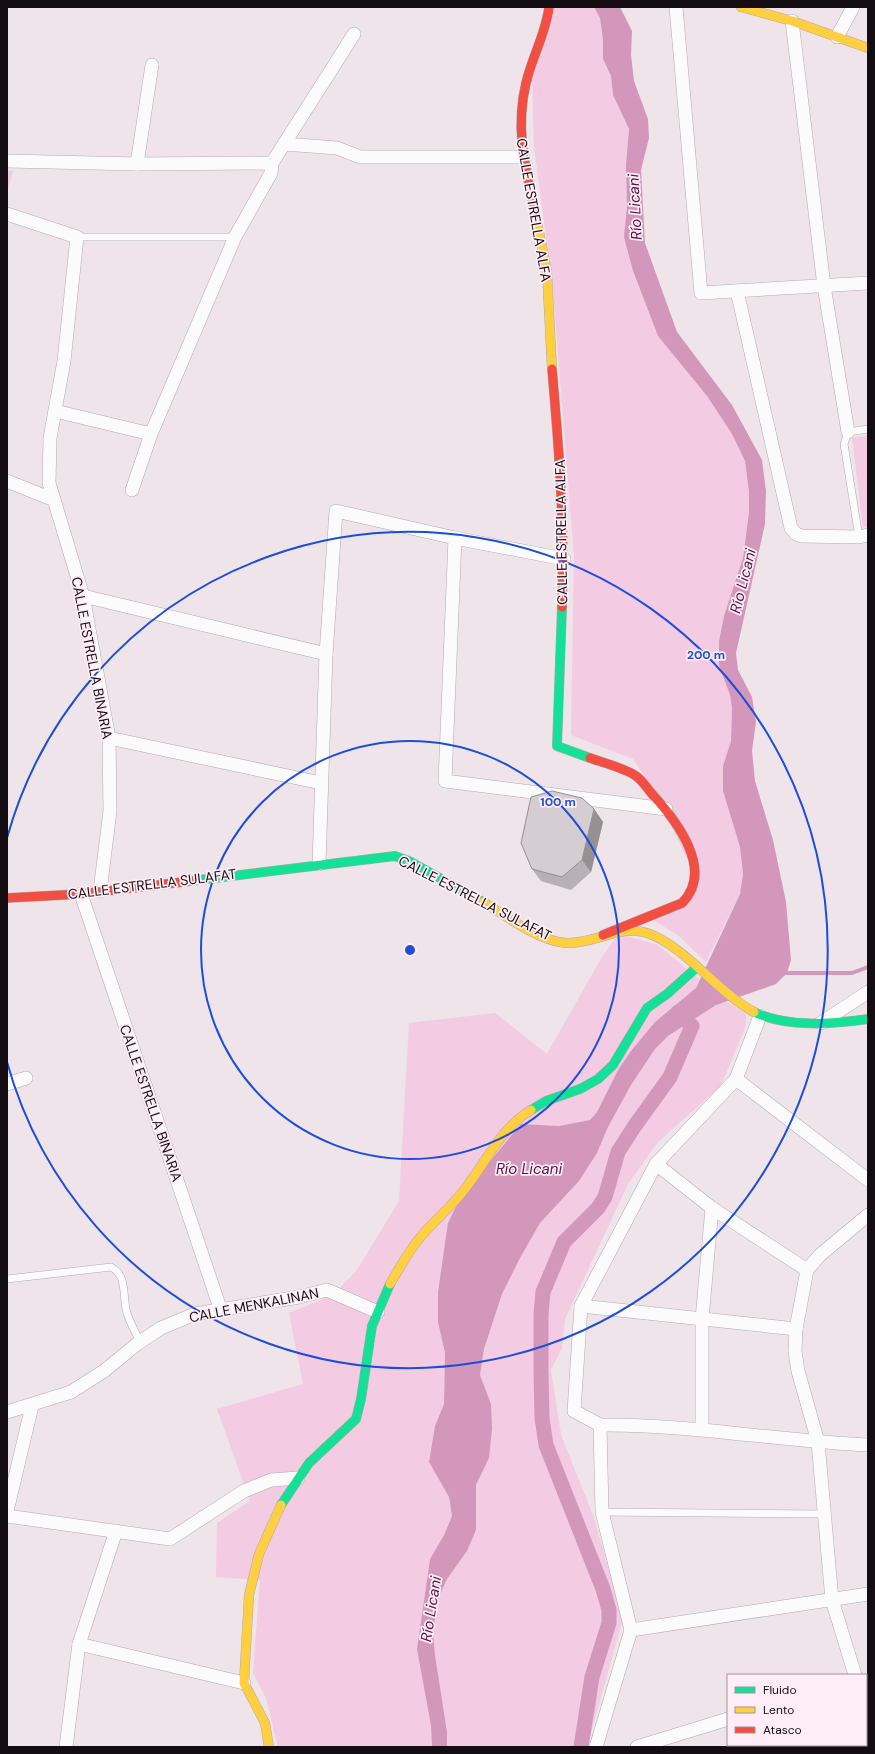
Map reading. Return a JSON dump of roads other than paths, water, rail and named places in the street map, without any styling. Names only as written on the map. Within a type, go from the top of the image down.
[{"type":"street","name":"CALLE ESTRELLA ALFA","points":[[549,7],[548,15],[526,83],[520,129],[523,157],[547,272],[550,311],[550,350],[561,468],[564,559],[557,746],[635,775],[666,809],[688,843],[694,864],[694,882],[689,896],[682,903],[603,935]]},
{"type":"street","points":[[676,7],[701,293],[868,283]]},
{"type":"street","points":[[741,7],[792,21],[868,48]]},
{"type":"street","points":[[837,37],[853,7]]},
{"type":"street","points":[[792,21],[824,286],[848,432]]},
{"type":"street","points":[[132,490],[151,434],[235,237],[271,173],[272,163],[354,34]]},
{"type":"street","points":[[137,164],[152,65]]},
{"type":"street","points":[[284,144],[337,148],[360,157],[523,157]]},
{"type":"street","points":[[7,161],[137,164],[272,163]]},
{"type":"street","points":[[7,214],[77,238]]},
{"type":"street","name":"CALLE ESTRELLA BINARIA","points":[[77,238],[64,362],[50,438],[49,483],[83,596],[109,738],[110,811],[100,891]]},
{"type":"street","points":[[737,291],[791,528],[796,534],[802,536],[863,536]]},
{"type":"street","points":[[55,411],[151,434]]},
{"type":"street","points":[[7,481],[54,500]]},
{"type":"street","points":[[319,864],[326,654],[336,511],[455,538],[564,559]]},
{"type":"street","points":[[455,538],[445,781],[666,809]]},
{"type":"street","points":[[83,596],[326,654]]},
{"type":"street","points":[[109,738],[321,783]]},
{"type":"street","name":"CALLE ESTRELLA SULAFAT","points":[[7,898],[81,894],[395,856],[411,862],[534,931],[553,939],[564,942],[576,942],[603,935],[628,931],[644,932],[666,942],[699,970],[746,1007],[760,1016],[819,1024],[845,1023],[868,1019]]},
{"type":"street","name":"CALLE ESTRELLA BINARIA","points":[[81,894],[221,1311]]},
{"type":"street","points":[[269,1747],[266,1723],[244,1683],[249,1595],[259,1554],[278,1509],[298,1478],[309,1463],[356,1419],[361,1399],[372,1326],[383,1298],[398,1270],[418,1240],[467,1187],[496,1141],[518,1118],[546,1102],[580,1089],[598,1079],[613,1065],[647,1008],[699,970]]},
{"type":"street","points":[[819,1024],[868,992]]},
{"type":"street","points":[[760,1016],[736,1079],[656,1164],[582,1306],[574,1411],[600,1425],[646,1425],[702,1429],[818,1442],[868,1445]]},
{"type":"street","points":[[7,1084],[26,1078]]},
{"type":"street","points":[[736,1079],[868,1180]]},
{"type":"street","points":[[656,1164],[712,1208],[807,1270]]},
{"type":"street","points":[[702,1429],[702,1319],[712,1208]]},
{"type":"street","points":[[855,1674],[832,1600],[818,1442],[798,1371],[795,1351],[796,1329],[807,1270],[820,1255],[868,1215]]},
{"type":"street","name":"CALLE MENKALINAN","points":[[7,1412],[32,1406],[71,1392],[104,1371],[140,1342],[161,1328],[195,1314],[221,1311],[299,1297],[327,1290],[378,1312]]},
{"type":"street","points":[[582,1306],[796,1329]]},
{"type":"street","points":[[7,1511],[32,1406]]},
{"type":"street","points":[[596,1747],[631,1630],[602,1512],[600,1425]]},
{"type":"street","points":[[7,1516],[170,1538],[244,1491],[271,1480],[298,1478]]},
{"type":"street","points":[[66,1747],[79,1644],[116,1531]]},
{"type":"street","points":[[631,1630],[868,1594]]},
{"type":"street","points":[[79,1644],[244,1683]]},
{"type":"street","points":[[637,1747],[727,1719]]},
{"type":"lane","points":[[77,238],[235,237]]},
{"type":"lane","points":[[863,536],[844,444],[848,432],[868,429]]},
{"type":"lane","points":[[7,1279],[111,1266],[118,1271],[122,1278],[127,1313],[140,1342]]},
{"type":"lane","points":[[602,1512],[824,1514]]},
{"type":"water","name":"Río Licani","points":[[594,7],[620,7],[632,31],[631,55],[634,81],[648,119],[649,138],[641,170],[645,243],[677,332],[732,405],[762,460],[766,491],[765,524],[736,653],[738,670],[752,697],[756,722],[752,751],[755,781],[773,840],[786,902],[791,960],[787,973],[776,984],[716,1005],[668,1036],[655,1049],[631,1085],[608,1127],[597,1153],[579,1181],[540,1223],[502,1294],[484,1349],[480,1375],[491,1404],[492,1429],[489,1458],[476,1485],[476,1530],[467,1551],[447,1579],[439,1597],[433,1632],[435,1655],[447,1732],[447,1747],[432,1747],[431,1726],[417,1649],[430,1559],[444,1535],[452,1516],[449,1497],[429,1462],[435,1426],[444,1404],[445,1353],[438,1322],[438,1292],[448,1223],[461,1196],[521,1124],[559,1126],[590,1120],[597,1112],[618,1070],[631,1051],[655,1022],[696,988],[740,894],[743,874],[740,847],[723,791],[723,766],[731,741],[732,708],[730,695],[719,665],[719,641],[724,616],[743,558],[749,512],[749,492],[745,461],[732,434],[707,396],[658,336],[633,271],[624,237],[627,207],[626,164],[629,129],[613,95],[611,76],[603,59],[603,40],[600,18]]},
{"type":"waterway","points":[[781,973],[852,973],[868,967]]},
{"type":"waterway","points":[[581,1747],[592,1677],[609,1623],[609,1610],[603,1589],[546,1445],[542,1418],[541,1370],[541,1315],[543,1292],[564,1242],[598,1208],[605,1197],[618,1152],[670,1077],[692,1026],[678,1012]]}]
